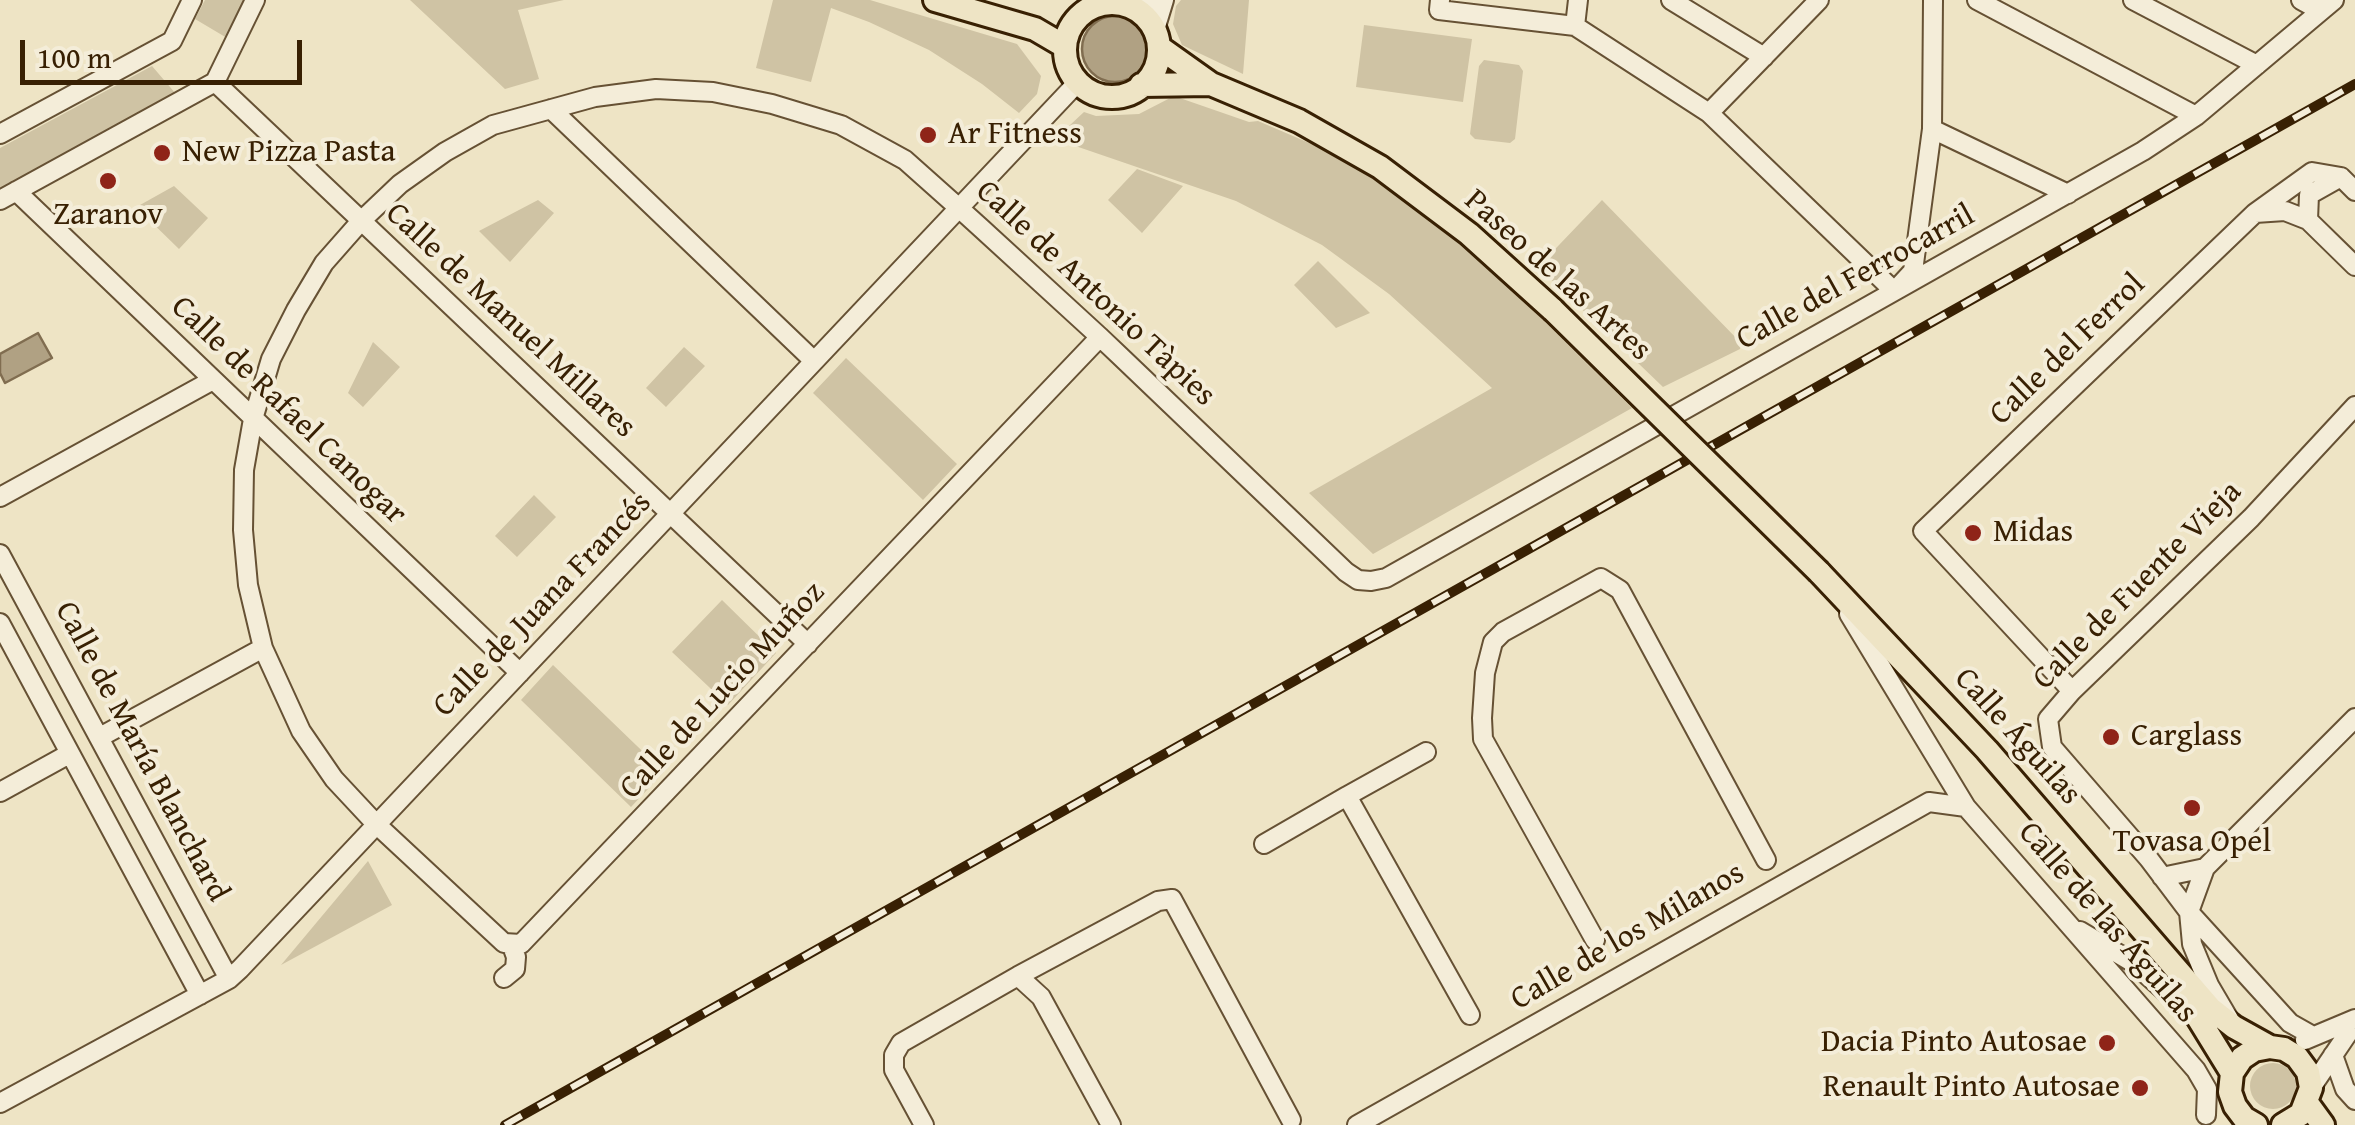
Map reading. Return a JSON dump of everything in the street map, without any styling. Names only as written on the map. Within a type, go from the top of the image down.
[{"type":"main road","points":[[934,0],[1035,29],[1064,46]]},
{"type":"main road","points":[[983,0],[1054,21],[1097,6],[1139,3],[1157,40],[1154,70],[1141,85],[1121,96],[1105,96],[1090,92],[1078,82],[1069,69],[1064,46],[1067,33],[1083,13]]},
{"type":"main road","name":"Paseo de las Artes","points":[[1157,40],[1211,84],[1299,121],[1380,167],[1468,234],[1553,310],[1826,580]]},
{"type":"main road","name":"Paseo de las Artes","points":[[1141,85],[1211,84]]},
{"type":"main road","name":"Calle Águilas","points":[[1826,580],[1987,750],[2160,954]]},
{"type":"main road","points":[[2160,954],[2231,1083],[2235,1106],[2256,1125]]},
{"type":"main road","points":[[2160,954],[2210,1008],[2234,1027],[2297,1057],[2308,1072],[2309,1095],[2323,1125]]},
{"type":"main road","points":[[2231,1083],[2242,1058],[2254,1050],[2277,1048]]},
{"type":"main road","points":[[2287,1124],[2301,1114],[2309,1095]]},
{"type":"street","points":[[0,134],[172,41],[192,0]]},
{"type":"street","points":[[8,196],[215,82],[254,0]]},
{"type":"street","points":[[1157,40],[1164,0]]},
{"type":"street","points":[[1440,0],[1438,10],[1575,26],[1709,113],[1894,291],[1913,271],[1932,129],[1933,0]]},
{"type":"street","points":[[1575,26],[1578,0]]},
{"type":"street","points":[[1709,113],[1819,0]]},
{"type":"street","points":[[1977,0],[2196,116]]},
{"type":"street","points":[[2134,0],[2257,65]]},
{"type":"street","points":[[2301,0],[2328,5]]},
{"type":"street","points":[[1681,1],[1764,57]]},
{"type":"street","name":"Calle del Ferrocarril","points":[[1386,578],[2068,194],[2196,116],[2328,5]]},
{"type":"street","name":"Calle de Manuel Millares","points":[[215,82],[808,644]]},
{"type":"street","name":"Calle de Juana Francés","points":[[0,1102],[229,979],[1078,82]]},
{"type":"street","name":"Calle de Antonio Tàpies","points":[[376,824],[334,779],[301,731],[263,648],[248,585],[243,530],[244,470],[253,419],[271,359],[324,263],[400,184],[493,125],[595,96],[656,89],[713,92],[772,104],[842,124],[905,160],[1100,337],[1346,572],[1358,580],[1386,578]]},
{"type":"street","points":[[551,109],[814,361]]},
{"type":"street","points":[[1932,129],[2068,194]]},
{"type":"street","name":"Calle del Ferrol","points":[[2072,691],[1923,531],[2254,213],[2312,172],[2341,177]]},
{"type":"street","points":[[2308,220],[2309,194],[2341,177],[2355,191]]},
{"type":"street","name":"Calle de Rafael Canogar","points":[[8,196],[212,380],[520,672]]},
{"type":"street","points":[[2254,213],[2285,211],[2308,220],[2355,266]]},
{"type":"street","name":"Calle de Lucio Muñoz","points":[[512,946],[533,934],[1100,337]]},
{"type":"street","points":[[0,498],[212,380]]},
{"type":"street","name":"Calle de Fuente Vieja","points":[[2189,912],[2052,747],[2048,719],[2072,691],[2251,518],[2355,406]]},
{"type":"street","name":"Calle de María Blanchard","points":[[0,554],[229,979]]},
{"type":"street","points":[[1596,940],[1483,739],[1482,718],[1492,642],[1502,632],[1602,578],[1620,590],[1766,860]]},
{"type":"street","name":"Calle de las Águilas","points":[[1826,580],[1966,807],[2196,1070],[2207,1089],[2202,1120]]},
{"type":"street","name":"Calle de María Blanchard","points":[[0,624],[200,995]]},
{"type":"street","points":[[100,736],[263,648]]},
{"type":"street","points":[[2234,1027],[2209,985],[2192,944],[2189,912],[2206,868],[2355,718]]},
{"type":"street","points":[[1264,844],[1426,752]]},
{"type":"street","points":[[0,792],[70,754]]},
{"type":"street","points":[[1347,796],[1470,1015]]},
{"type":"street","name":"Calle de los Milanos","points":[[1357,1125],[1928,802],[1966,807]]},
{"type":"street","points":[[376,824],[504,943],[512,946],[515,969],[504,978]]},
{"type":"street","points":[[2162,877],[2206,868]]},
{"type":"street","points":[[924,1125],[894,1070],[894,1055],[901,1043],[1158,901],[1172,900],[1291,1120]]},
{"type":"street","points":[[2189,912],[2290,1023],[2314,1036]]},
{"type":"street","points":[[2067,924],[2132,962],[2199,1021]]},
{"type":"street","points":[[1018,976],[1041,997],[1111,1125]]},
{"type":"street","points":[[2277,1048],[2355,1020]]},
{"type":"street","points":[[2309,1095],[2355,1020]]},
{"type":"street","points":[[2333,1054],[2345,1088],[2355,1100]]},
{"type":"street","points":[[2202,1120],[2231,1083]]},
{"type":"shaded area","points":[[205,0],[245,0],[227,38],[195,19]]},
{"type":"shaded area","points":[[410,0],[564,0],[518,10],[539,79],[505,89]]},
{"type":"shaded area","points":[[773,0],[870,0],[1017,44],[1041,76],[1037,94],[1019,113],[929,50],[831,8],[811,82],[756,68]]},
{"type":"shaded area","points":[[1181,0],[1249,0],[1243,74],[1182,45],[1173,24]]},
{"type":"shaded area","points":[[1115,16],[1138,26],[1148,49],[1138,72],[1115,82],[1092,72],[1082,49],[1092,26]]},
{"type":"shaded area","points":[[1364,25],[1472,39],[1463,102],[1356,87]]},
{"type":"shaded area","points":[[1484,60],[1519,65],[1523,71],[1515,139],[1510,143],[1475,139],[1470,134],[1479,66]]},
{"type":"shaded area","points":[[152,66],[176,94],[0,189],[0,148]]},
{"type":"shaded area","points":[[1174,96],[1249,122],[1258,121],[1314,145],[1385,184],[1476,254],[1632,408],[1373,554],[1309,493],[1492,388],[1389,294],[1322,245],[1236,201],[1055,139],[1084,112],[1096,116],[1139,114]]},
{"type":"shaded area","points":[[1137,169],[1183,186],[1142,233],[1108,200]]},
{"type":"shaded area","points":[[174,186],[208,218],[179,249],[140,211],[140,205]]},
{"type":"shaded area","points":[[538,200],[554,213],[510,262],[479,231]]},
{"type":"shaded area","points":[[1602,200],[1741,343],[1740,349],[1663,387],[1538,267]]},
{"type":"shaded area","points":[[1318,261],[1370,313],[1336,328],[1294,285]]},
{"type":"shaded area","points":[[38,333],[52,358],[5,383],[0,373],[0,354]]},
{"type":"shaded area","points":[[373,342],[400,367],[363,407],[348,393]]},
{"type":"shaded area","points":[[684,347],[705,366],[666,407],[646,388]]},
{"type":"shaded area","points":[[846,358],[957,464],[923,500],[813,393]]},
{"type":"shaded area","points":[[534,495],[556,517],[517,557],[495,536]]},
{"type":"shaded area","points":[[722,600],[776,653],[728,705],[672,652]]},
{"type":"shaded area","points":[[553,665],[664,772],[631,807],[521,700]]},
{"type":"shaded area","points":[[368,861],[392,905],[281,965]]},
{"type":"shaded area","points":[[2273,1063],[2290,1069],[2296,1086],[2290,1103],[2273,1109],[2256,1103],[2250,1086],[2256,1069]]},
{"type":"railway","points":[[505,1125],[2355,84]]},
{"type":"place","name":"Ar Fitness","points":[[928,135]]},
{"type":"place","name":"New Pizza Pasta","points":[[162,153]]},
{"type":"place","name":"Zaranov","points":[[108,181]]},
{"type":"place","name":"Midas","points":[[1973,533]]},
{"type":"place","name":"Carglass","points":[[2111,737]]},
{"type":"place","name":"Tovasa Opel","points":[[2192,808]]},
{"type":"place","name":"Dacia Pinto Autosae","points":[[2107,1043]]},
{"type":"place","name":"Renault Pinto Autosae","points":[[2140,1088]]}]
